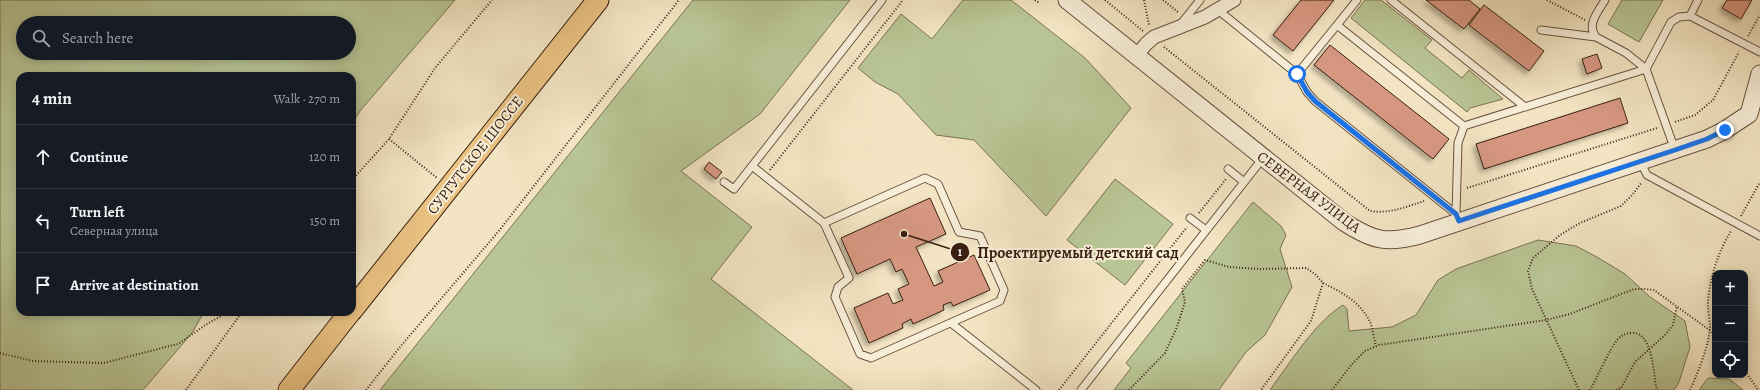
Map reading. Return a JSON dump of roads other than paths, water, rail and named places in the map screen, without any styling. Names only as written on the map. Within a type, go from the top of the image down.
[{"type":"main road","name":"СУРГУТСКОЕ ШОССЕ","points":[[356,305],[598,0]]},
{"type":"main road","name":"СУРГУТСКОЕ ШОССЕ","points":[[289,390],[347,316]]},
{"type":"street","name":"СЕВЕРНАЯ УЛИЦА","points":[[1066,0],[1344,222],[1372,238],[1387,240],[1405,239],[1458,217],[1644,168],[1675,150],[1716,135],[1754,117]]},
{"type":"street","points":[[1136,55],[1153,38],[1205,17],[1234,0]]},
{"type":"street","points":[[1754,117],[1760,74]]},
{"type":"lane","points":[[724,182],[734,189],[882,0]]},
{"type":"lane","points":[[1178,28],[1200,0]]},
{"type":"lane","points":[[1297,74],[1358,0]]},
{"type":"lane","points":[[1391,0],[1525,108]]},
{"type":"lane","points":[[1596,37],[1593,33],[1592,23],[1605,0]]},
{"type":"lane","points":[[1690,16],[1698,0]]},
{"type":"lane","points":[[1218,10],[1297,74],[1307,92],[1315,101],[1458,217]]},
{"type":"lane","points":[[1464,126],[1646,69],[1671,22],[1679,17],[1690,16],[1760,52]]},
{"type":"lane","points":[[1337,26],[1464,126]]},
{"type":"lane","points":[[1541,30],[1596,37],[1626,53],[1646,69],[1675,150]]},
{"type":"lane","points":[[1458,217],[1458,143],[1464,126]]},
{"type":"lane","points":[[1081,390],[1264,158]]},
{"type":"lane","points":[[752,166],[824,223],[849,278],[838,287],[835,297],[860,354],[872,358],[1000,301],[1004,290],[980,236],[959,232],[938,184],[925,178],[824,223]]},
{"type":"lane","points":[[1644,168],[1760,236]]},
{"type":"lane","points":[[1230,170],[1244,182]]},
{"type":"lane","points":[[1192,219],[1206,230]]},
{"type":"lane","points":[[951,323],[1036,390]]},
{"type":"place","name":"Проектируемый детский сад","points":[[904,234]]}]
